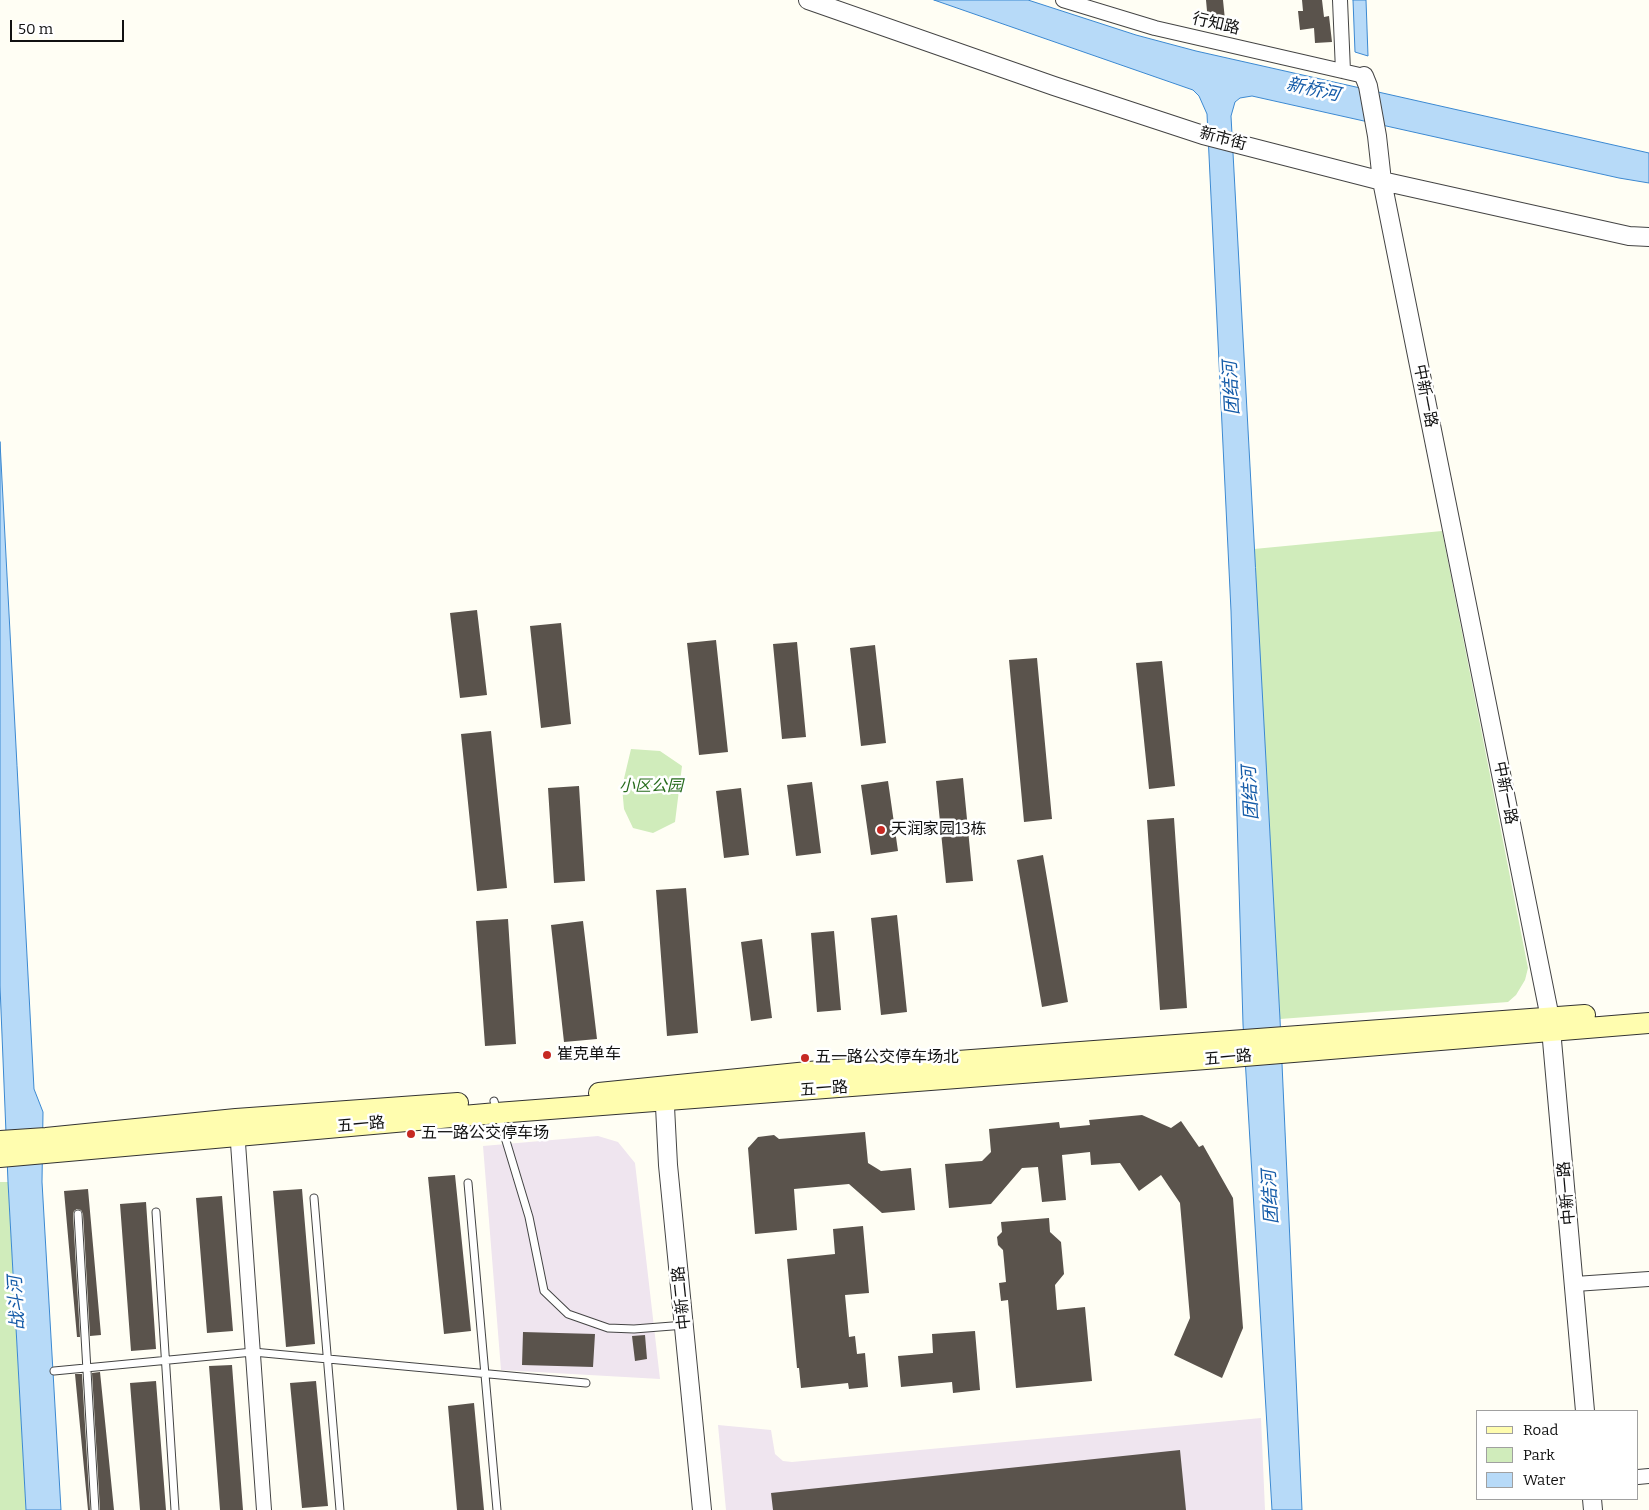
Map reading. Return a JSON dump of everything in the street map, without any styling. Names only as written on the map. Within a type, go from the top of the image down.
[{"type":"main road","name":"五一路","points":[[1551,1025],[1649,1010]]},
{"type":"main road","name":"五一路","points":[[3,1149],[478,1115],[926,1063],[1234,1050],[1551,1025],[1649,1023]]},
{"type":"main road","name":"五一路","points":[[46,1146],[236,1119],[554,1097],[665,1094]]},
{"type":"street","name":"新市街","points":[[808,0],[1054,86],[1203,135],[1382,181],[1619,234],[1649,237]]},
{"type":"street","name":"行知路","points":[[1063,0],[1155,28],[1343,70],[1366,81]]},
{"type":"street","points":[[1340,0],[1343,70]]},
{"type":"street","name":"中新一路","points":[[1366,81],[1377,136],[1382,181],[1551,1025],[1585,1410]]},
{"type":"street","name":"中新二路","points":[[665,1094],[668,1165],[702,1510]]},
{"type":"street","points":[[236,1119],[264,1510]]},
{"type":"street","points":[[1575,1284],[1649,1279]]},
{"type":"lane","points":[[494,1101],[529,1217],[544,1291],[568,1314],[608,1328],[634,1329],[685,1325]]},
{"type":"lane","points":[[468,1183],[497,1510]]},
{"type":"lane","points":[[314,1198],[340,1510]]},
{"type":"lane","points":[[156,1212],[174,1510]]},
{"type":"lane","points":[[78,1214],[95,1510]]},
{"type":"lane","points":[[54,1371],[253,1352],[586,1383]]},
{"type":"shaded area","name":"五一路公交停车场","points":[[598,1136],[618,1142],[635,1163],[660,1379],[501,1370],[483,1146]]},
{"type":"shaded area","points":[[1261,1418],[1265,1510],[726,1510],[718,1425],[771,1430],[775,1454],[783,1461],[792,1462]]},
{"type":"green space","points":[[1442,531],[1528,968],[1525,980],[1516,995],[1508,1002],[1280,1019],[1254,549]]},
{"type":"green space","name":"小区公园","points":[[631,749],[660,751],[682,766],[675,822],[653,833],[633,828],[624,809],[622,787]]},
{"type":"green space","points":[[0,1182],[8,1182],[26,1510],[0,1510]]},
{"type":"water","points":[[934,0],[1028,0],[1136,35],[1196,51],[1649,153],[1649,183],[1619,178],[1252,96],[1240,98],[1235,102],[1231,116],[1280,1019],[1302,1510],[1272,1510],[1243,1024],[1231,611],[1207,114],[1199,96],[1193,90]]},
{"type":"water","points":[[1353,0],[1366,0],[1368,56],[1355,52]]},
{"type":"water","name":"战斗河","points":[[0,442],[34,1089],[43,1112],[42,1182],[61,1510],[26,1510],[8,1182],[0,986]]},
{"type":"building","points":[[1206,0],[1223,0],[1225,20],[1208,22]]},
{"type":"building","points":[[1302,0],[1322,0],[1324,17],[1329,16],[1332,42],[1315,43],[1314,28],[1300,30],[1298,11],[1303,11]]},
{"type":"building","points":[[477,610],[487,695],[460,698],[450,613]]},
{"type":"building","points":[[561,623],[571,724],[541,728],[530,626]]},
{"type":"building","points":[[716,640],[728,752],[699,755],[687,643]]},
{"type":"building","points":[[797,642],[806,737],[782,739],[773,644]]},
{"type":"building","points":[[875,645],[886,743],[861,746],[850,648]]},
{"type":"building","points":[[1037,658],[1052,819],[1024,822],[1009,660]]},
{"type":"building","points":[[1162,661],[1175,786],[1149,789],[1136,663]]},
{"type":"building","points":[[491,731],[507,888],[477,891],[461,734]]},
{"type":"building","points":[[963,778],[973,881],[946,883],[936,781]]},
{"type":"building","name":"天润家园13栋","points":[[888,781],[898,851],[871,855],[861,785]]},
{"type":"building","points":[[812,782],[821,853],[796,856],[787,785]]},
{"type":"building","points":[[579,786],[585,881],[554,883],[548,788]]},
{"type":"building","points":[[741,788],[749,855],[724,858],[716,791]]},
{"type":"building","points":[[1174,818],[1187,1008],[1160,1010],[1147,820]]},
{"type":"building","points":[[1043,855],[1068,1002],[1042,1007],[1017,860]]},
{"type":"building","points":[[686,888],[698,1033],[667,1036],[656,890]]},
{"type":"building","points":[[897,915],[907,1012],[881,1015],[871,918]]},
{"type":"building","points":[[508,919],[516,1044],[485,1046],[476,921]]},
{"type":"building","points":[[583,921],[597,1039],[564,1042],[551,925]]},
{"type":"building","points":[[834,931],[841,1010],[817,1012],[811,933]]},
{"type":"building","points":[[762,939],[772,1018],[751,1021],[741,942]]},
{"type":"building","points":[[1142,1115],[1171,1128],[1181,1121],[1199,1147],[1203,1145],[1233,1198],[1243,1328],[1222,1378],[1174,1355],[1190,1318],[1180,1203],[1161,1175],[1139,1191],[1120,1163],[1091,1165],[1090,1152],[1062,1155],[1066,1200],[1042,1202],[1038,1167],[1022,1168],[991,1204],[949,1208],[945,1164],[982,1161],[991,1152],[989,1129],[1059,1122],[1060,1128],[1090,1125],[1089,1120]]},
{"type":"building","points":[[865,1132],[868,1163],[881,1171],[911,1168],[915,1210],[882,1213],[849,1184],[794,1189],[797,1230],[755,1234],[748,1148],[758,1137],[774,1135],[779,1139]]},
{"type":"building","points":[[455,1175],[471,1331],[444,1334],[428,1177]]},
{"type":"building","points":[[88,1189],[101,1335],[90,1336],[83,1214],[81,1210],[77,1209],[73,1214],[80,1337],[77,1337],[64,1191]]},
{"type":"building","points":[[302,1189],[315,1344],[286,1347],[273,1191]]},
{"type":"building","points":[[222,1196],[233,1331],[207,1333],[196,1198]]},
{"type":"building","points":[[146,1202],[156,1349],[131,1351],[120,1204]]},
{"type":"building","points":[[1049,1218],[1050,1232],[1061,1242],[1064,1274],[1055,1285],[1057,1310],[1085,1307],[1092,1381],[1016,1388],[1008,1300],[1001,1301],[999,1283],[1006,1282],[1003,1250],[998,1245],[997,1237],[1002,1232],[1001,1222]]},
{"type":"building","points":[[863,1226],[869,1293],[845,1295],[849,1337],[855,1336],[857,1354],[865,1353],[868,1387],[849,1389],[848,1383],[801,1388],[799,1368],[797,1368],[787,1259],[835,1254],[833,1229]]},
{"type":"building","points":[[975,1331],[980,1390],[953,1393],[952,1382],[901,1387],[898,1356],[933,1353],[932,1334]]},
{"type":"building","points":[[523,1332],[595,1334],[593,1367],[522,1365]]},
{"type":"building","points":[[645,1335],[647,1359],[635,1361],[632,1336]]},
{"type":"building","points":[[232,1365],[243,1510],[220,1510],[209,1366]]},
{"type":"building","points":[[100,1372],[114,1510],[100,1510],[92,1373]]},
{"type":"building","points":[[75,1374],[82,1374],[90,1510],[88,1510]]},
{"type":"building","points":[[156,1381],[166,1510],[140,1510],[130,1383]]},
{"type":"building","points":[[316,1381],[328,1506],[302,1508],[290,1383]]},
{"type":"building","points":[[474,1403],[484,1510],[457,1510],[448,1406]]},
{"type":"building","points":[[1180,1450],[1186,1510],[773,1510],[771,1493]]},
{"type":"place","name":"天润家园13栋","points":[[881,830]]},
{"type":"place","name":"崔克单车","points":[[547,1055]]},
{"type":"place","name":"五一路公交停车场北","points":[[805,1058]]},
{"type":"place","name":"五一路公交停车场","points":[[411,1134]]},
{"type":"water label","name":"新桥河","points":[[1313,90]]},
{"type":"water label","name":"团结河","points":[[1232,388]]},
{"type":"water label","name":"团结河","points":[[1251,793]]},
{"type":"water label","name":"团结河","points":[[1271,1197]]}]
